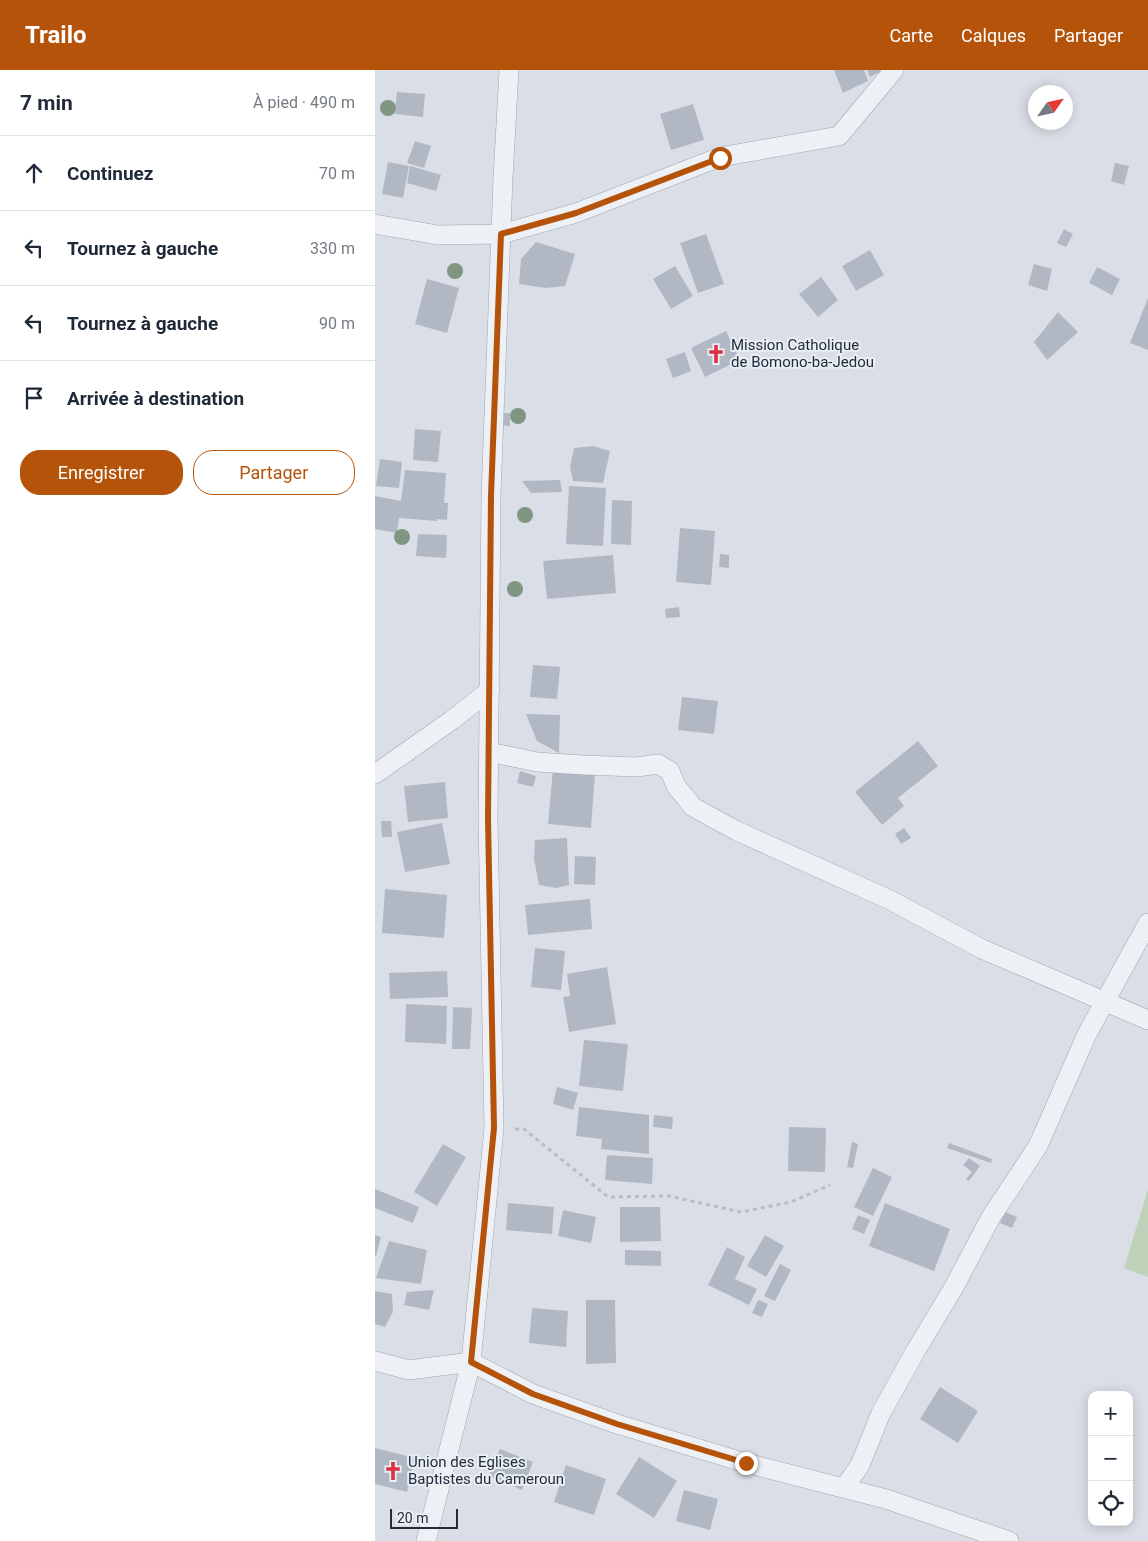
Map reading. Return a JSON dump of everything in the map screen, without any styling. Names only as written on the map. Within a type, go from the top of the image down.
[{"type":"street","points":[[426,1541],[471,1362],[494,1128],[489,829],[491,496],[509,70]]},
{"type":"street","points":[[375,224],[438,235],[501,234],[576,213],[720,158],[839,136],[894,70]]},
{"type":"street","points":[[375,774],[452,720],[490,690]]},
{"type":"street","points":[[489,752],[537,762],[574,765],[637,767],[658,764],[671,771],[676,786],[693,806],[737,831],[890,900],[982,949],[1148,1020]]},
{"type":"street","points":[[844,1488],[860,1465],[881,1412],[955,1287],[991,1217],[1038,1146],[1087,1034],[1148,923]]},
{"type":"street","points":[[375,1361],[409,1370],[471,1362],[533,1394],[617,1424],[746,1463],[886,1499],[1009,1541]]},
{"type":"path","points":[[494,1128],[524,1130],[607,1197],[669,1196],[741,1212],[791,1202],[830,1185]]},
{"type":"green space","points":[[1148,1189],[1148,1277],[1124,1268]]},
{"type":"building","points":[[834,70],[864,70],[868,81],[843,93]]},
{"type":"building","points":[[867,70],[884,70],[870,77]]},
{"type":"building","points":[[397,92],[425,94],[423,117],[395,114]]},
{"type":"building","points":[[693,104],[704,140],[671,150],[660,114]]},
{"type":"building","points":[[415,141],[431,146],[424,168],[407,163]]},
{"type":"building","points":[[388,162],[409,166],[403,198],[382,194]]},
{"type":"building","points":[[1115,163],[1129,166],[1124,185],[1111,181]]},
{"type":"building","points":[[410,166],[441,175],[436,191],[407,183]]},
{"type":"building","points":[[1064,229],[1073,234],[1066,247],[1057,243]]},
{"type":"building","points":[[706,234],[724,284],[698,293],[680,243]]},
{"type":"building","points":[[536,242],[575,254],[565,286],[546,288],[519,284],[521,259]]},
{"type":"building","points":[[870,250],[884,275],[856,291],[842,266]]},
{"type":"building","points":[[1034,264],[1052,269],[1047,291],[1028,285]]},
{"type":"building","points":[[675,266],[693,296],[671,309],[653,279]]},
{"type":"building","points":[[1097,267],[1120,279],[1112,295],[1089,283]]},
{"type":"building","points":[[821,277],[838,300],[818,317],[799,294]]},
{"type":"building","points":[[427,279],[459,288],[447,333],[415,324]]},
{"type":"building","points":[[1148,298],[1148,350],[1130,343]]},
{"type":"building","points":[[1058,312],[1078,332],[1047,360],[1034,342]]},
{"type":"building","name":"Mission Catholique de Bomono-ba-Jedou","points":[[726,331],[740,360],[705,377],[691,348]]},
{"type":"building","points":[[685,352],[691,371],[673,378],[666,359]]},
{"type":"building","points":[[501,413],[510,413],[510,426],[500,425]]},
{"type":"building","points":[[415,429],[441,431],[438,462],[413,460]]},
{"type":"building","points":[[593,446],[610,451],[603,483],[573,481],[570,467],[574,448]]},
{"type":"building","points":[[380,459],[402,462],[399,488],[376,486]]},
{"type":"building","points":[[405,470],[446,473],[444,503],[448,503],[447,520],[399,518],[397,533],[375,529],[375,496],[401,501]]},
{"type":"building","points":[[560,480],[562,492],[531,493],[522,481]]},
{"type":"building","points":[[569,486],[606,488],[603,546],[566,544]]},
{"type":"building","points":[[612,500],[632,501],[631,545],[611,544]]},
{"type":"building","points":[[680,528],[715,531],[711,585],[676,582]]},
{"type":"building","points":[[418,534],[447,535],[446,558],[416,556]]},
{"type":"building","points":[[720,554],[729,555],[729,568],[719,567]]},
{"type":"building","points":[[613,555],[616,593],[547,599],[543,561]]},
{"type":"building","points":[[679,607],[680,617],[666,618],[665,609]]},
{"type":"building","points":[[533,665],[560,667],[557,699],[530,697]]},
{"type":"building","points":[[682,697],[718,701],[714,734],[678,730]]},
{"type":"building","points":[[526,714],[560,715],[559,753],[537,741]]},
{"type":"building","points":[[918,741],[938,766],[898,798],[904,806],[882,825],[855,792]]},
{"type":"building","points":[[553,769],[595,773],[591,828],[548,824]]},
{"type":"building","points":[[520,771],[536,776],[533,787],[517,783]]},
{"type":"building","points":[[445,782],[448,818],[408,822],[404,786]]},
{"type":"building","points":[[381,821],[391,821],[392,837],[382,837]]},
{"type":"building","points":[[442,823],[450,864],[405,872],[397,832]]},
{"type":"building","points":[[904,828],[911,838],[901,844],[895,834]]},
{"type":"building","points":[[567,838],[569,885],[556,888],[539,885],[534,859],[535,840]]},
{"type":"building","points":[[575,856],[596,857],[595,885],[574,884]]},
{"type":"building","points":[[385,889],[447,895],[444,938],[382,933]]},
{"type":"building","points":[[590,899],[592,929],[528,935],[525,905]]},
{"type":"building","points":[[535,948],[565,951],[561,990],[531,987]]},
{"type":"building","points":[[607,967],[616,1024],[569,1032],[563,997],[570,996],[567,974]]},
{"type":"building","points":[[447,971],[448,997],[390,999],[389,973]]},
{"type":"building","points":[[406,1004],[447,1006],[446,1044],[405,1042]]},
{"type":"building","points":[[453,1007],[472,1008],[470,1049],[452,1049]]},
{"type":"building","points":[[584,1040],[628,1044],[623,1091],[579,1086]]},
{"type":"building","points":[[557,1087],[578,1093],[573,1110],[553,1104]]},
{"type":"building","points":[[579,1107],[649,1115],[649,1154],[601,1149],[602,1139],[576,1136]]},
{"type":"building","points":[[654,1115],[673,1117],[672,1129],[653,1127]]},
{"type":"building","points":[[789,1127],[826,1128],[825,1172],[788,1171]]},
{"type":"building","points":[[852,1142],[858,1144],[853,1168],[847,1167]]},
{"type":"building","points":[[949,1143],[992,1159],[991,1163],[947,1148]]},
{"type":"building","points":[[443,1144],[466,1157],[437,1206],[414,1192]]},
{"type":"building","points":[[607,1155],[653,1158],[652,1184],[605,1180]]},
{"type":"building","points":[[969,1158],[980,1166],[969,1181],[966,1179],[972,1172],[963,1165]]},
{"type":"building","points":[[873,1168],[892,1177],[873,1216],[854,1207]]},
{"type":"building","points":[[375,1189],[419,1207],[413,1223],[375,1208]]},
{"type":"building","points":[[508,1203],[554,1207],[552,1234],[506,1230]]},
{"type":"building","points":[[885,1203],[950,1229],[934,1271],[869,1246]]},
{"type":"building","points":[[620,1207],[660,1207],[661,1241],[620,1242]]},
{"type":"building","points":[[563,1210],[596,1217],[591,1243],[558,1236]]},
{"type":"building","points":[[1005,1212],[1017,1217],[1012,1228],[1000,1223]]},
{"type":"building","points":[[858,1215],[870,1220],[864,1234],[852,1229]]},
{"type":"building","points":[[375,1235],[381,1237],[376,1256],[375,1256]]},
{"type":"building","points":[[765,1235],[784,1246],[766,1277],[747,1266]]},
{"type":"building","points":[[389,1241],[427,1250],[421,1284],[376,1278]]},
{"type":"building","points":[[727,1247],[745,1257],[735,1279],[757,1289],[749,1305],[708,1285]]},
{"type":"building","points":[[625,1250],[661,1251],[661,1266],[625,1265]]},
{"type":"building","points":[[780,1264],[791,1270],[775,1301],[764,1296]]},
{"type":"building","points":[[434,1290],[429,1310],[404,1305],[407,1292]]},
{"type":"building","points":[[375,1291],[392,1294],[393,1312],[385,1327],[375,1324]]},
{"type":"building","points":[[586,1300],[615,1300],[616,1363],[586,1364]]},
{"type":"building","points":[[758,1300],[768,1304],[762,1317],[752,1313]]},
{"type":"building","points":[[532,1308],[568,1311],[566,1347],[529,1343]]},
{"type":"building","points":[[940,1387],[978,1411],[958,1443],[920,1419]]},
{"type":"building","name":"Union des Eglises Baptistes du Cameroun","points":[[375,1448],[415,1458],[407,1492],[375,1484]]},
{"type":"building","points":[[500,1449],[533,1462],[522,1490],[489,1476]]},
{"type":"building","points":[[639,1457],[677,1481],[654,1518],[616,1494]]},
{"type":"building","points":[[566,1465],[606,1479],[594,1515],[554,1502]]},
{"type":"building","points":[[684,1490],[718,1499],[710,1530],[676,1521]]},
{"type":"place","name":"Mission Catholique de Bomono-ba-Jedou","points":[[716,354]]},
{"type":"place","name":"Union des Eglises Baptistes du Cameroun","points":[[393,1471]]},
{"type":"route","points":[[720,158],[576,213],[501,234],[491,496],[488,819],[494,1128],[471,1362],[533,1394],[617,1424],[746,1463]]}]
